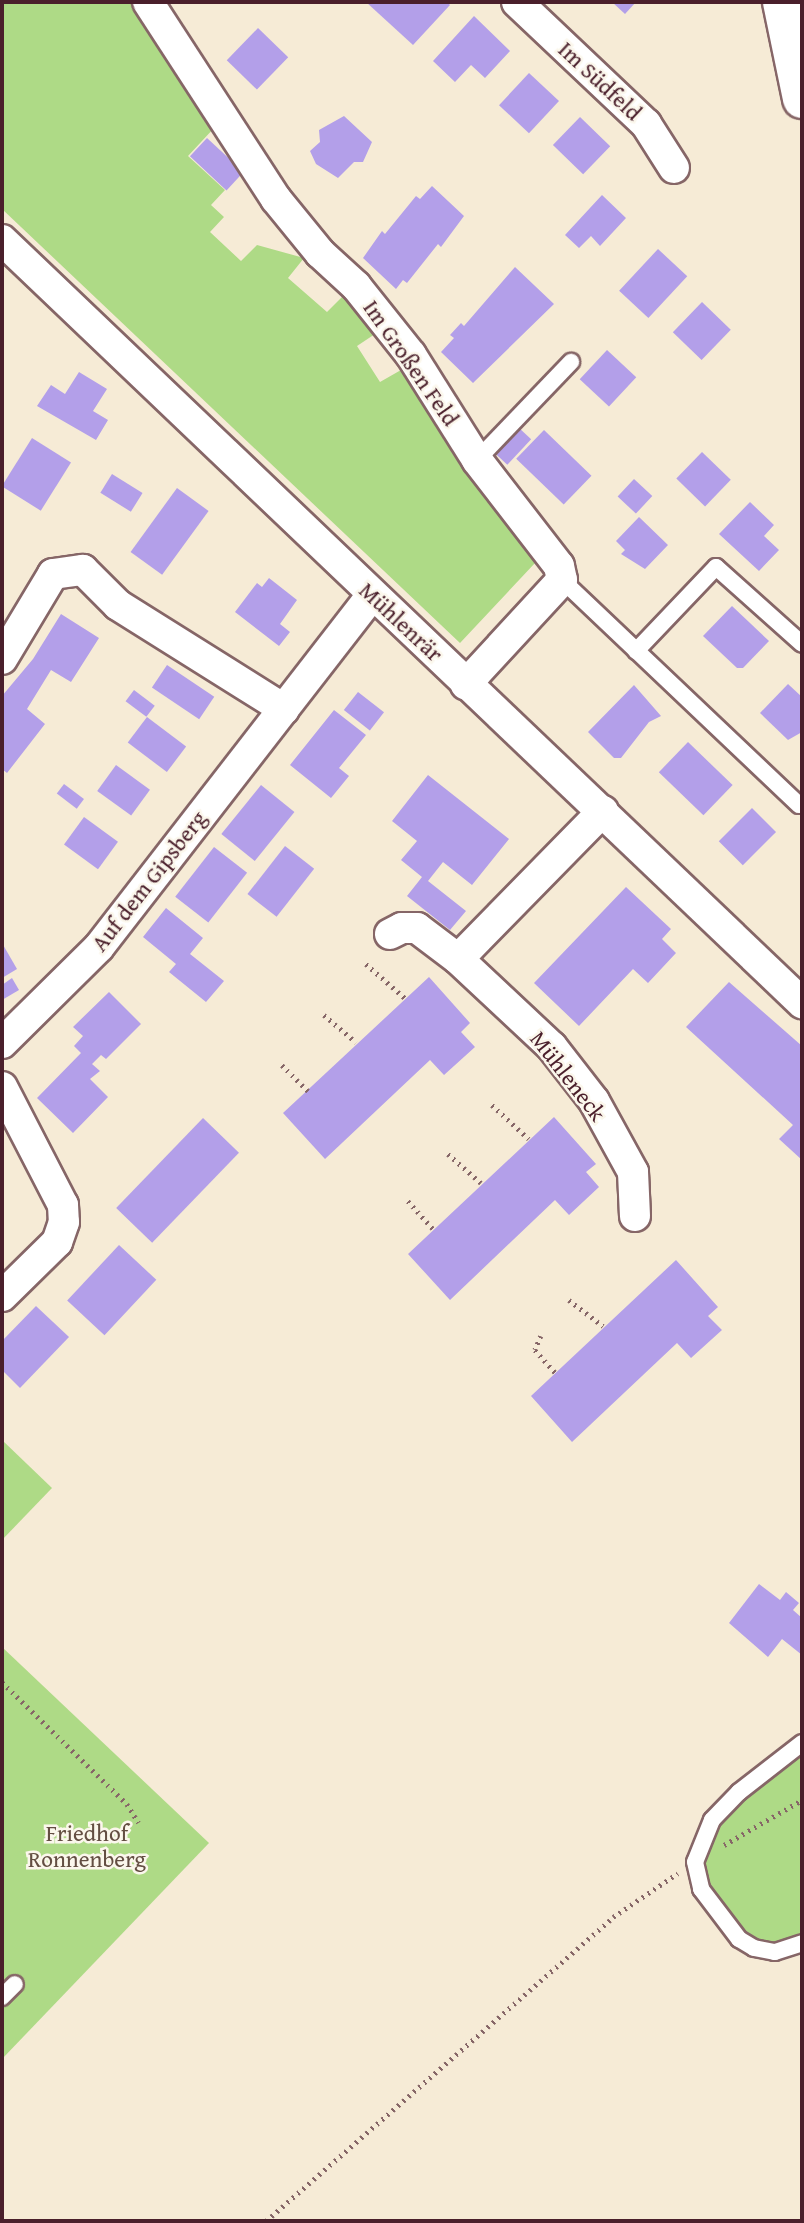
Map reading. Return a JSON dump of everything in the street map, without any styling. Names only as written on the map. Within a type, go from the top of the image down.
[{"type":"highway","points":[[782,2],[802,99]]},
{"type":"street","name":"Im Großen Feld","points":[[148,2],[276,199],[320,253],[356,286],[411,355],[477,460],[552,556],[562,580]]},
{"type":"street","name":"Im Südfeld","points":[[517,2],[646,124],[674,168]]},
{"type":"street","name":"Mühlenrär","points":[[2,240],[802,1003]]},
{"type":"street","points":[[2,659],[52,574],[83,570],[118,605],[284,709]]},
{"type":"street","points":[[467,684],[562,580]]},
{"type":"street","name":"Auf dem Gipsberg","points":[[2,1043],[99,947],[372,595]]},
{"type":"street","points":[[458,959],[603,811]]},
{"type":"street","name":"Mühleneck","points":[[390,934],[402,928],[417,928],[458,959],[552,1047],[594,1101],[633,1172],[635,1216]]},
{"type":"street","points":[[2,1087],[63,1205],[64,1222],[57,1242],[2,1296]]},
{"type":"lane","points":[[477,460],[571,362]]},
{"type":"lane","points":[[636,651],[716,567],[802,644]]},
{"type":"lane","points":[[562,580],[800,805]]},
{"type":"lane","points":[[802,1743],[739,1792],[712,1820],[695,1862],[701,1889],[739,1939],[754,1948],[775,1952],[802,1943]]},
{"type":"lane","points":[[2,1997],[15,1984]]},
{"type":"path","points":[[366,964],[405,999]]},
{"type":"path","points":[[324,1015],[356,1042]]},
{"type":"path","points":[[282,1065],[308,1091]]},
{"type":"path","points":[[492,1105],[529,1139]]},
{"type":"path","points":[[448,1154],[481,1183]]},
{"type":"path","points":[[408,1201],[434,1230]]},
{"type":"path","points":[[569,1300],[603,1326]]},
{"type":"path","points":[[541,1336],[535,1350],[556,1373]]},
{"type":"path","points":[[2,1682],[127,1804],[139,1823]]},
{"type":"path","points":[[266,2221],[613,1917],[695,1862],[802,1800]]},
{"type":"green space","points":[[2,2],[133,2],[215,127],[188,156],[225,190],[211,205],[224,217],[210,232],[241,261],[257,245],[304,258],[288,278],[327,312],[345,294],[378,332],[357,346],[380,382],[401,370],[535,563],[460,643],[2,209]]},
{"type":"green space","points":[[2,1440],[52,1488],[2,1540]]},
{"type":"green space","name":"Friedhof Ronnenberg","points":[[2,1647],[209,1843],[2,2059]]},
{"type":"green space","points":[[802,1753],[802,1943],[789,1948],[739,1939],[695,1862],[739,1792]]},
{"type":"building","points":[[366,2],[447,2],[450,5],[413,45]]},
{"type":"building","points":[[612,2],[636,2],[625,14]]},
{"type":"building","points":[[474,16],[510,51],[485,78],[471,65],[455,82],[433,61]]},
{"type":"building","points":[[258,28],[288,57],[257,90],[227,60]]},
{"type":"building","points":[[529,73],[559,101],[529,133],[499,105]]},
{"type":"building","points":[[344,116],[372,142],[363,162],[354,162],[338,178],[316,164],[310,151],[320,142],[319,130]]},
{"type":"building","points":[[580,117],[610,146],[583,174],[553,145]]},
{"type":"building","points":[[207,138],[244,172],[227,190],[190,156]]},
{"type":"building","points":[[432,186],[464,216],[441,247],[438,244],[407,283],[403,280],[396,289],[363,258],[382,231],[385,234],[416,196],[420,199]]},
{"type":"building","points":[[602,195],[626,218],[600,246],[591,236],[579,248],[565,235]]},
{"type":"building","points":[[658,249],[687,276],[648,318],[619,291]]},
{"type":"building","points":[[515,267],[554,304],[473,383],[441,352],[454,338],[450,335],[461,323],[464,326]]},
{"type":"building","points":[[702,302],[731,330],[702,360],[673,332]]},
{"type":"building","points":[[607,350],[636,377],[609,407],[580,379]]},
{"type":"building","points":[[79,372],[107,389],[93,411],[108,420],[96,440],[37,406],[51,385],[65,394]]},
{"type":"building","points":[[518,427],[531,439],[507,465],[494,453]]},
{"type":"building","points":[[544,430],[591,476],[564,505],[516,459]]},
{"type":"building","points":[[32,438],[71,462],[41,511],[2,486]]},
{"type":"building","points":[[702,452],[731,480],[705,506],[676,479]]},
{"type":"building","points":[[112,474],[143,493],[131,512],[100,493]]},
{"type":"building","points":[[634,479],[652,496],[636,514],[618,497]]},
{"type":"building","points":[[177,488],[209,511],[162,575],[131,552]]},
{"type":"building","points":[[750,502],[774,525],[764,536],[779,550],[759,571],[719,534]]},
{"type":"building","points":[[639,517],[668,545],[645,569],[621,554],[625,550],[616,541]]},
{"type":"building","points":[[269,578],[297,600],[280,624],[290,632],[279,646],[235,612],[257,583],[262,587]]},
{"type":"building","points":[[732,606],[769,641],[743,668],[737,668],[703,636]]},
{"type":"building","points":[[61,614],[99,638],[71,682],[51,670],[27,709],[45,724],[7,773],[2,769],[2,696],[33,659]]},
{"type":"building","points":[[167,665],[214,697],[199,719],[152,687]]},
{"type":"building","points":[[788,684],[802,697],[802,732],[788,740],[760,713]]},
{"type":"building","points":[[634,685],[661,716],[649,722],[621,758],[614,758],[588,732]]},
{"type":"building","points":[[134,690],[155,706],[146,717],[126,701]]},
{"type":"building","points":[[358,692],[384,712],[370,730],[344,710]]},
{"type":"building","points":[[334,710],[366,735],[339,768],[349,776],[331,798],[290,765]]},
{"type":"building","points":[[147,717],[186,746],[167,772],[128,743]]},
{"type":"building","points":[[688,742],[733,785],[703,815],[659,772]]},
{"type":"building","points":[[116,765],[150,790],[131,816],[97,791]]},
{"type":"building","points":[[428,775],[509,839],[472,885],[443,862],[428,881],[466,911],[450,930],[407,896],[422,877],[401,860],[417,841],[392,821]]},
{"type":"building","points":[[64,784],[84,799],[77,809],[57,794]]},
{"type":"building","points":[[261,785],[294,812],[255,861],[221,834]]},
{"type":"building","points":[[752,808],[776,832],[743,865],[719,841]]},
{"type":"building","points":[[84,817],[118,842],[98,869],[64,845]]},
{"type":"building","points":[[285,846],[314,869],[277,917],[247,894]]},
{"type":"building","points":[[214,847],[247,873],[208,923],[175,897]]},
{"type":"building","points":[[626,887],[671,929],[662,939],[676,953],[648,983],[633,969],[579,1026],[534,983]]},
{"type":"building","points":[[166,908],[203,938],[190,954],[224,981],[206,1002],[169,972],[176,964],[143,937]]},
{"type":"building","points":[[2,943],[17,969],[2,978]]},
{"type":"building","points":[[429,977],[470,1023],[461,1032],[475,1047],[444,1075],[430,1060],[325,1159],[283,1113]]},
{"type":"building","points":[[12,978],[19,990],[2,1000],[2,985]]},
{"type":"building","points":[[729,982],[802,1046],[802,1160],[779,1139],[793,1125],[686,1027]]},
{"type":"building","points":[[109,992],[141,1024],[106,1059],[101,1055],[92,1064],[100,1071],[90,1079],[108,1097],[73,1133],[37,1098],[81,1053],[74,1046],[83,1036],[73,1027]]},
{"type":"building","points":[[554,1117],[596,1164],[586,1172],[599,1187],[569,1215],[555,1200],[450,1300],[408,1254]]},
{"type":"building","points":[[203,1118],[239,1153],[152,1243],[116,1208]]},
{"type":"building","points":[[119,1245],[156,1280],[104,1335],[67,1301]]},
{"type":"building","points":[[676,1260],[718,1307],[708,1316],[722,1330],[691,1358],[677,1343],[572,1442],[531,1396]]},
{"type":"building","points":[[36,1306],[69,1337],[20,1388],[2,1370],[2,1341]]},
{"type":"building","points":[[759,1584],[780,1600],[786,1592],[799,1603],[793,1610],[802,1618],[802,1655],[782,1639],[768,1657],[729,1623]]}]
